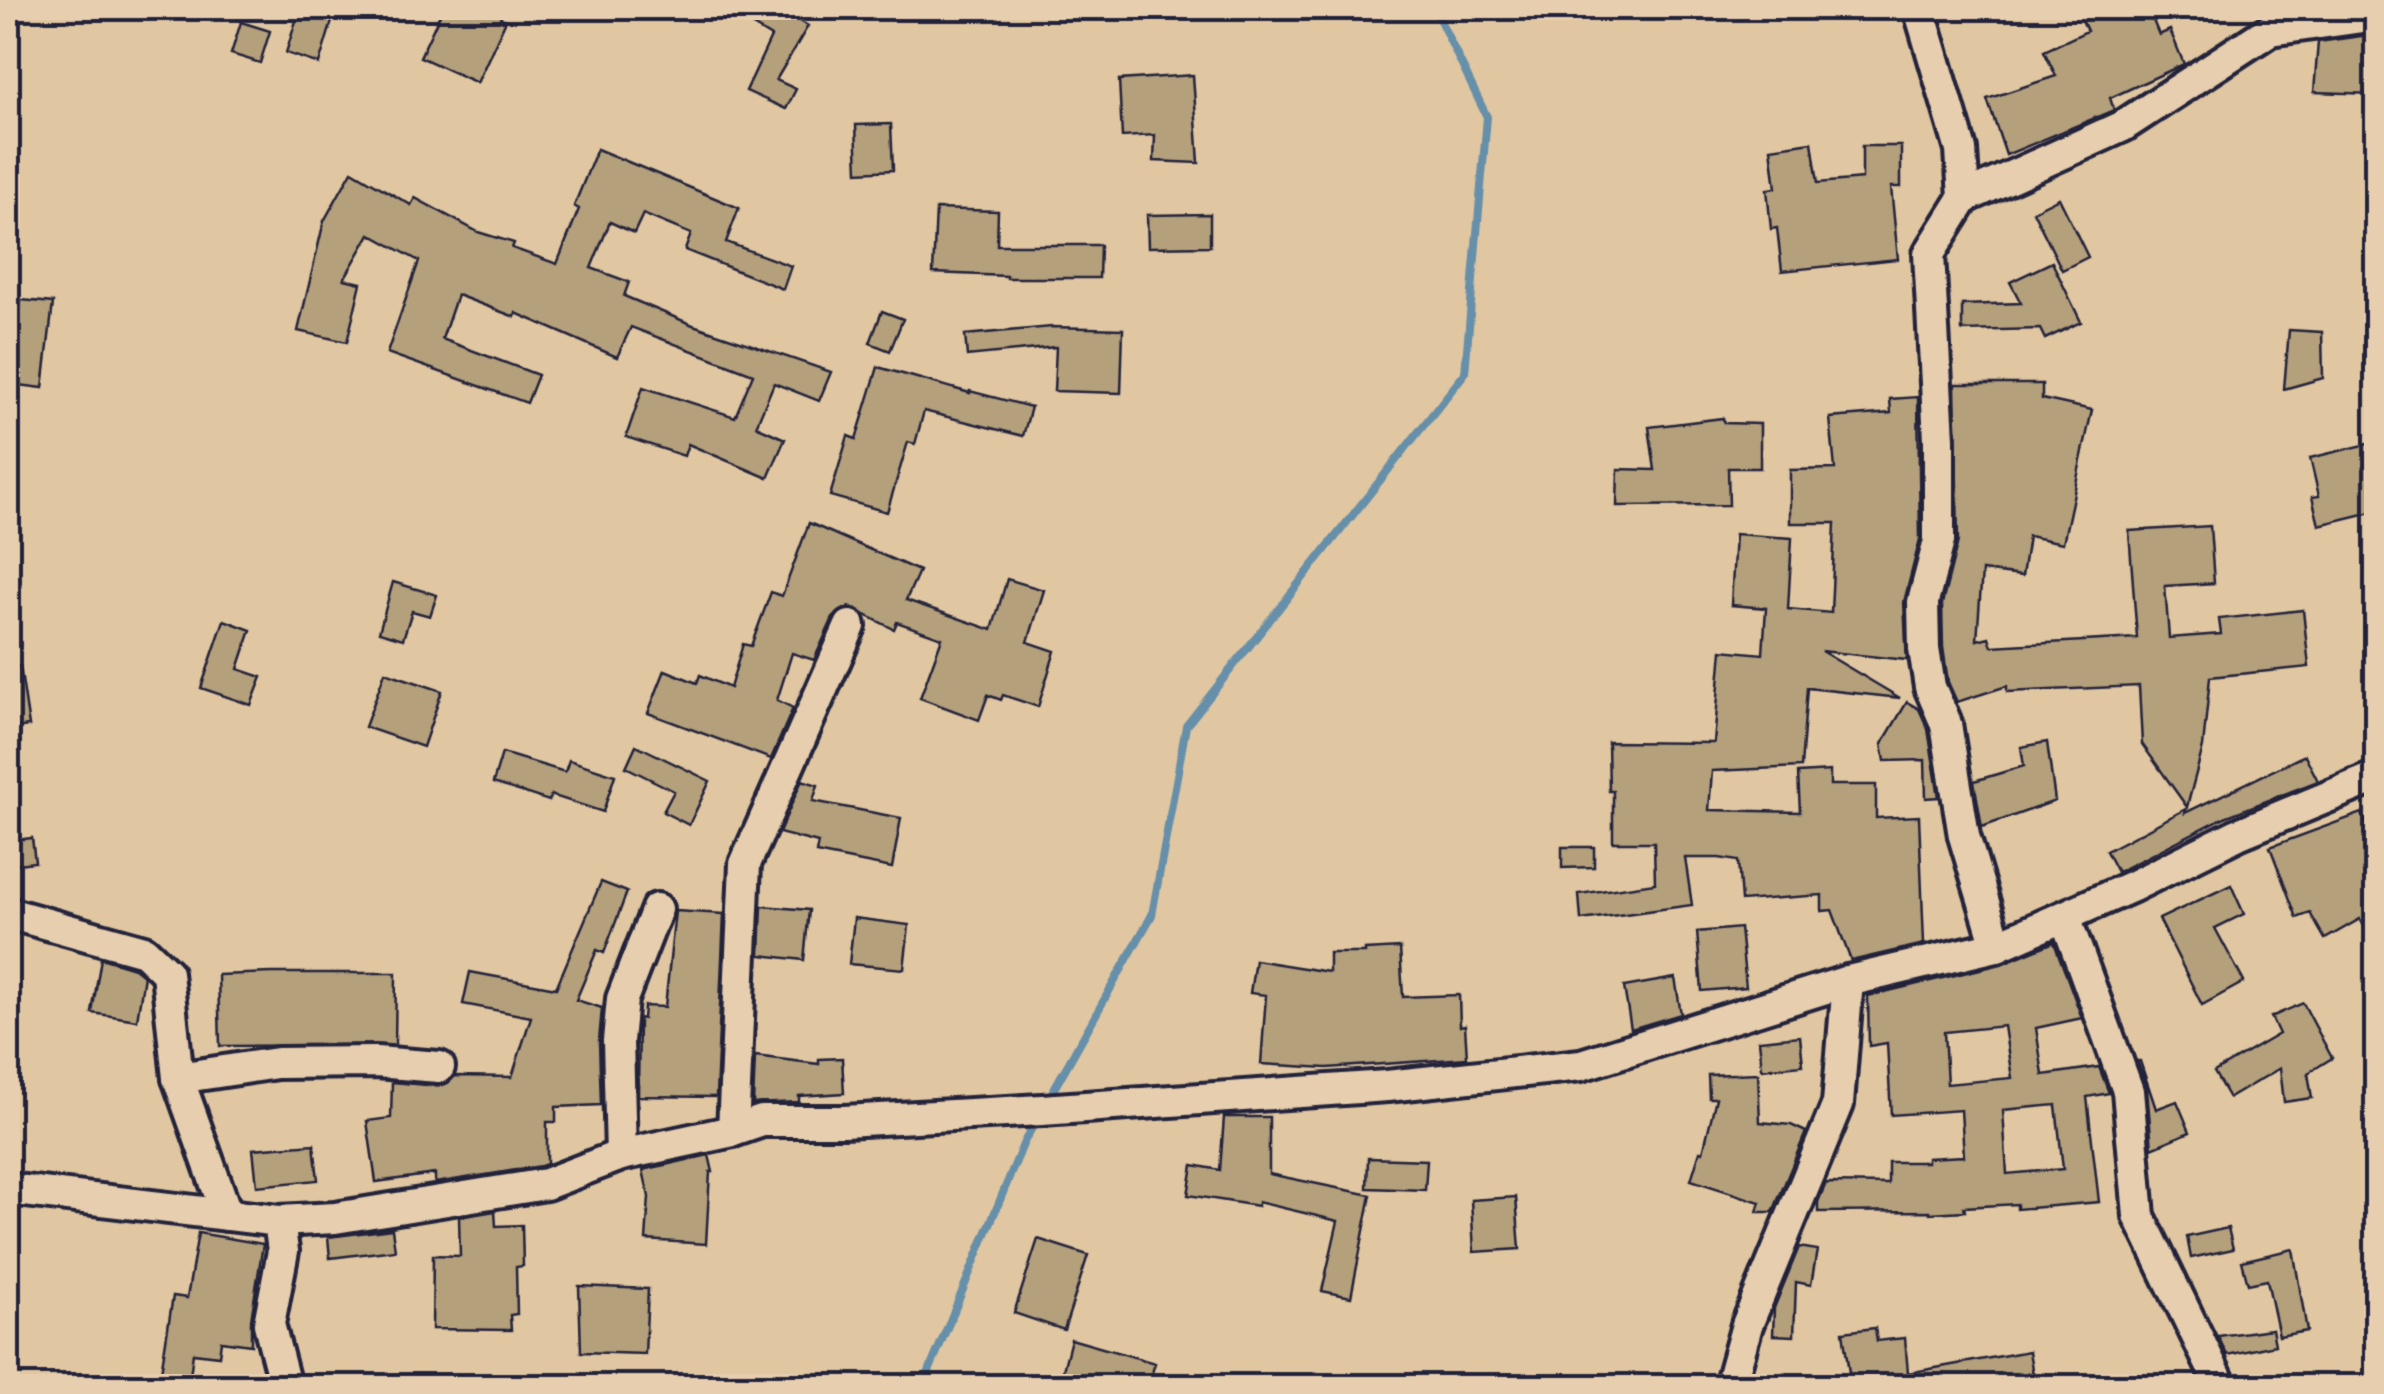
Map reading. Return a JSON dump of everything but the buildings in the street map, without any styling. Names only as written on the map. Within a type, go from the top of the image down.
[{"type":"street","points":[[1920,8],[1962,150],[1964,198]]},
{"type":"street","points":[[1997,946],[1964,836],[1946,724],[1930,686],[1924,649],[1924,602],[1939,541],[1929,254],[1964,198],[2122,126],[2270,30],[2376,14]]},
{"type":"street","points":[[733,1131],[746,864],[850,626]]},
{"type":"street","points":[[8,1190],[279,1221],[336,1218],[546,1184],[621,1155],[762,1121],[1042,1110],[1387,1086],[1581,1064],[1848,981],[1997,946],[2238,834],[2376,777]]},
{"type":"street","points":[[621,1155],[618,1041],[622,999],[657,909]]},
{"type":"street","points":[[8,913],[144,952],[159,962],[166,973],[178,1078],[227,1214]]},
{"type":"street","points":[[2065,917],[2128,1091],[2139,1216],[2221,1386]]},
{"type":"street","points":[[1730,1386],[1747,1326],[1838,1104],[1848,981]]},
{"type":"street","points":[[178,1078],[277,1063],[376,1062],[439,1067]]},
{"type":"street","points":[[279,1221],[283,1252],[269,1324],[286,1386]]},
{"type":"waterway","points":[[1046,1103],[1152,915],[1186,726],[1465,373],[1487,117],[1434,8]]},
{"type":"waterway","points":[[923,1386],[1037,1119]]}]
